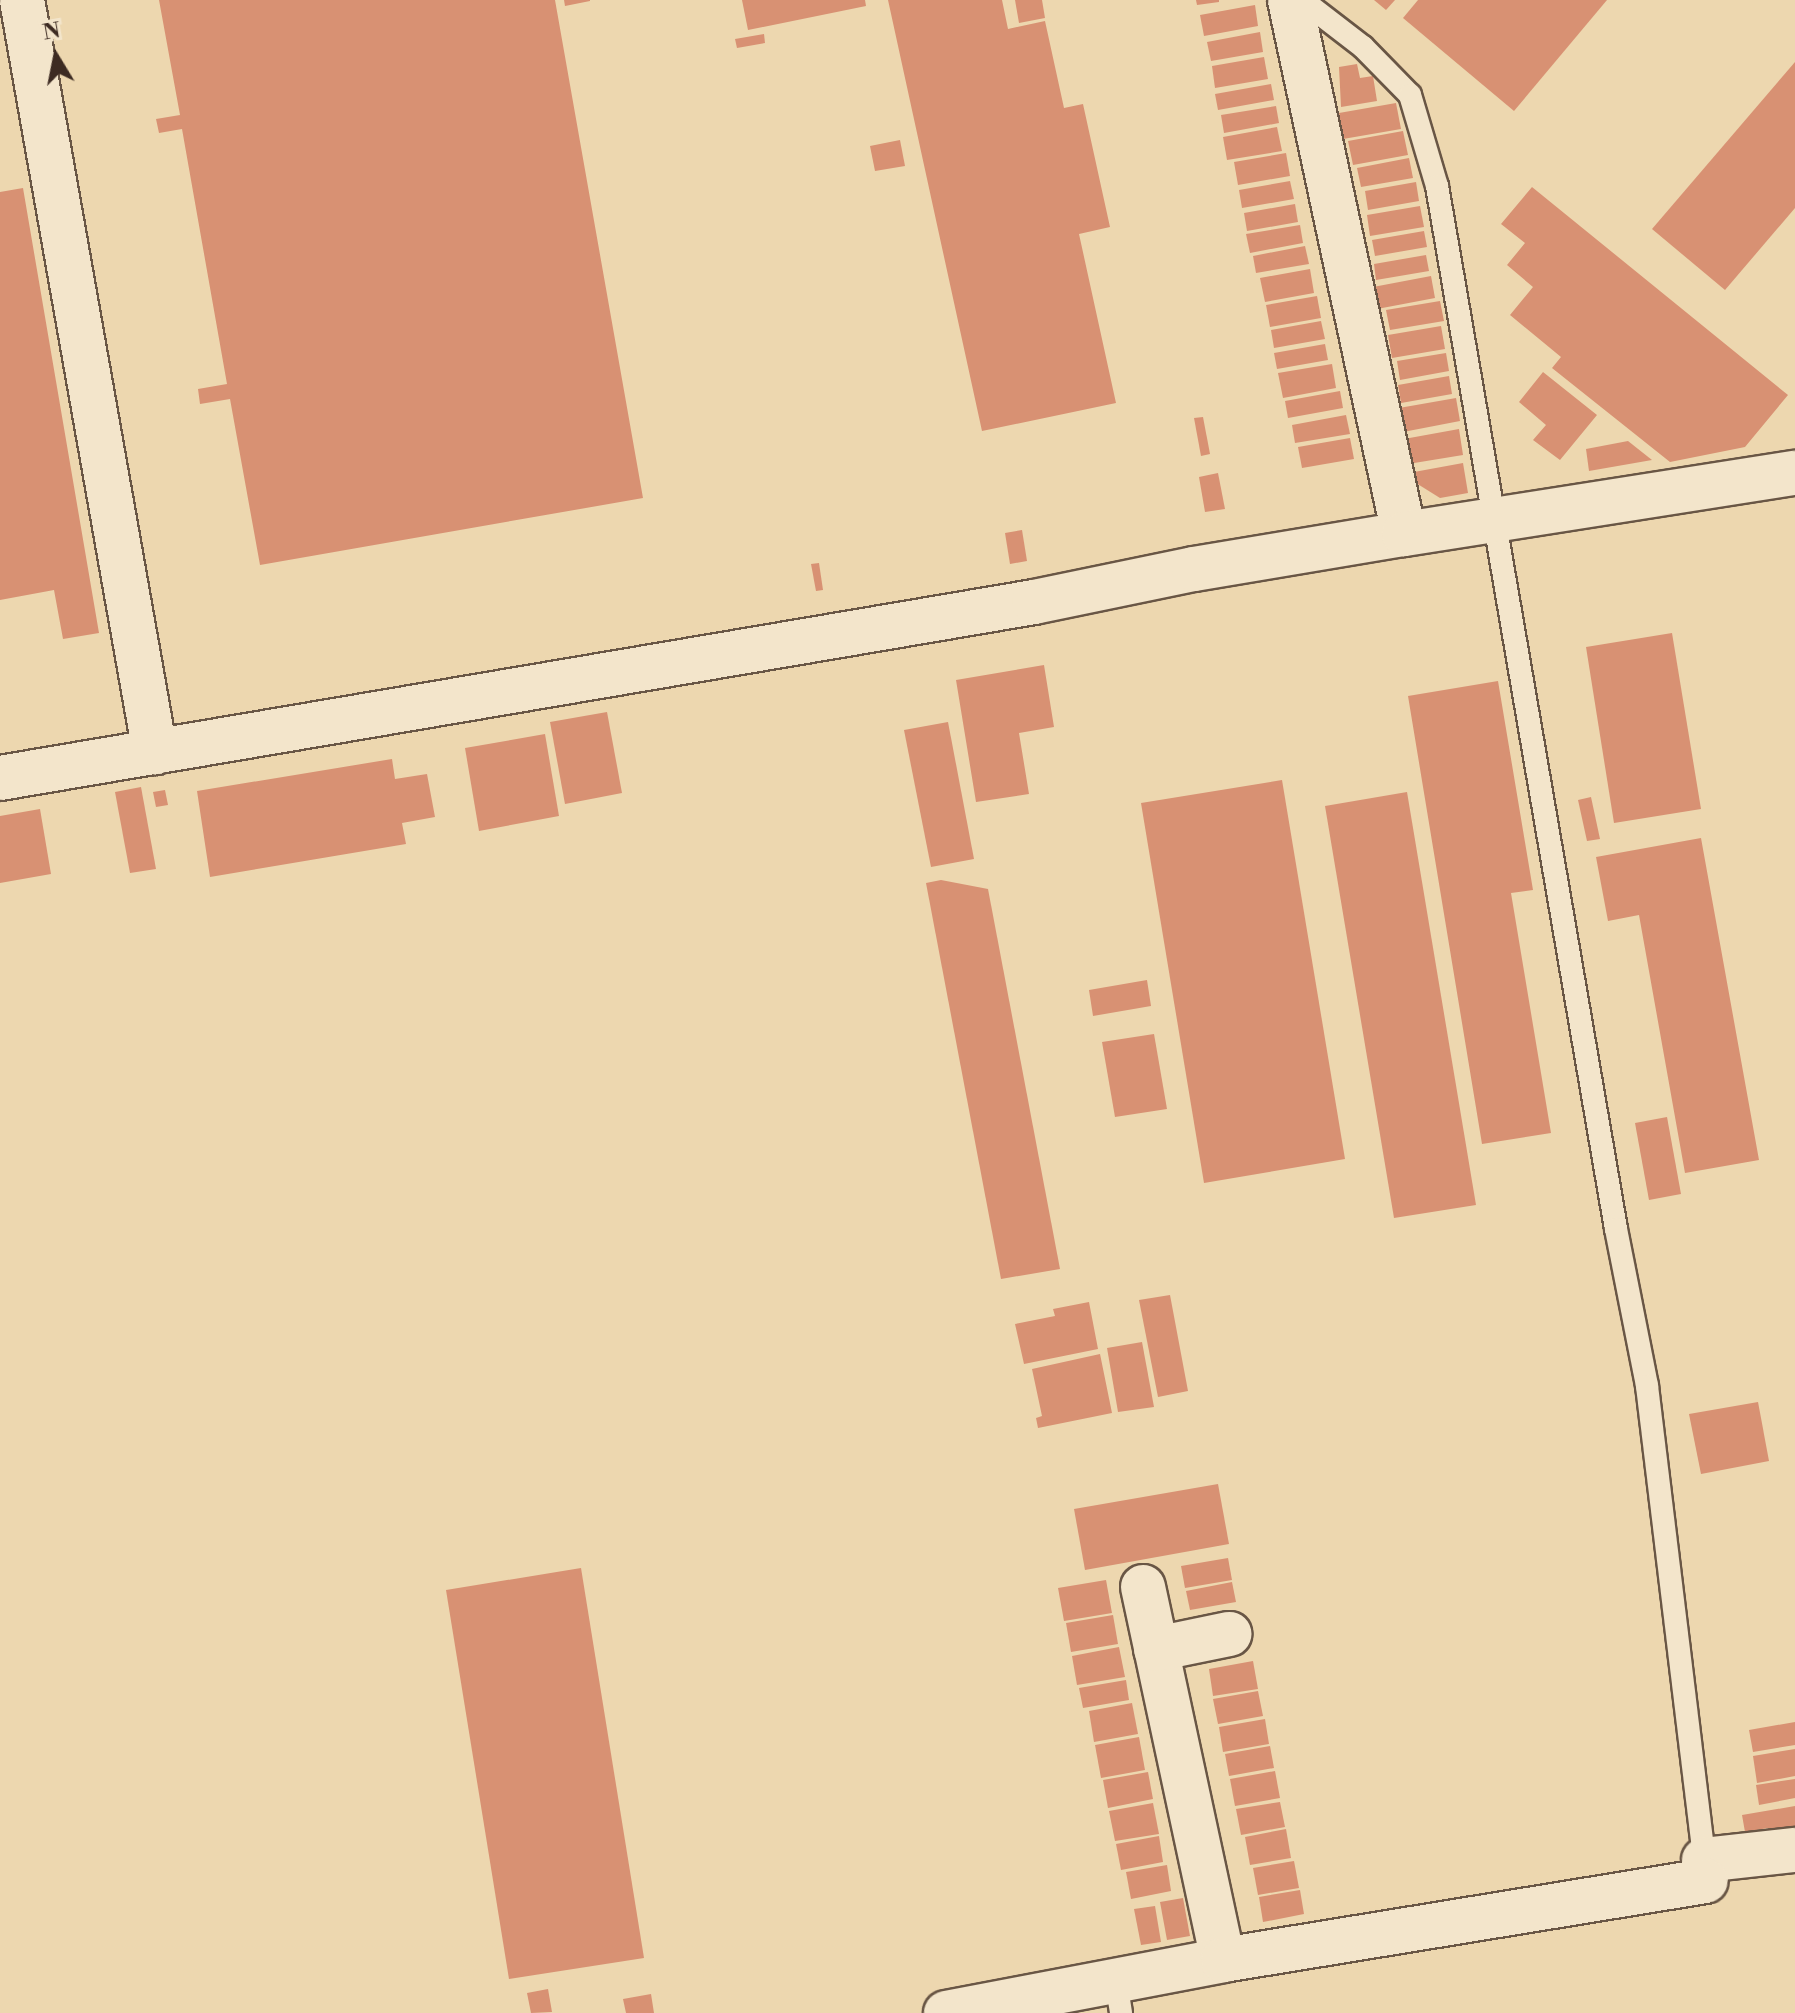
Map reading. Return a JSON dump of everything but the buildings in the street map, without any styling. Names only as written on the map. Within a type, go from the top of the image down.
[{"type":"street","points":[[1290,0],[1404,534]]},
{"type":"street","points":[[17,24],[155,752]]},
{"type":"street","points":[[0,778],[1034,602],[1194,569],[1795,473]]},
{"type":"street","points":[[1143,1587],[1223,1960]]},
{"type":"street","points":[[1156,1649],[1229,1634]]},
{"type":"street","points":[[946,2013],[1118,1997],[1223,1960],[1705,1870],[1795,1850]]},
{"type":"lane","points":[[1302,0],[1363,47],[1410,95],[1437,186],[1616,1229],[1647,1386],[1705,1870]]}]
